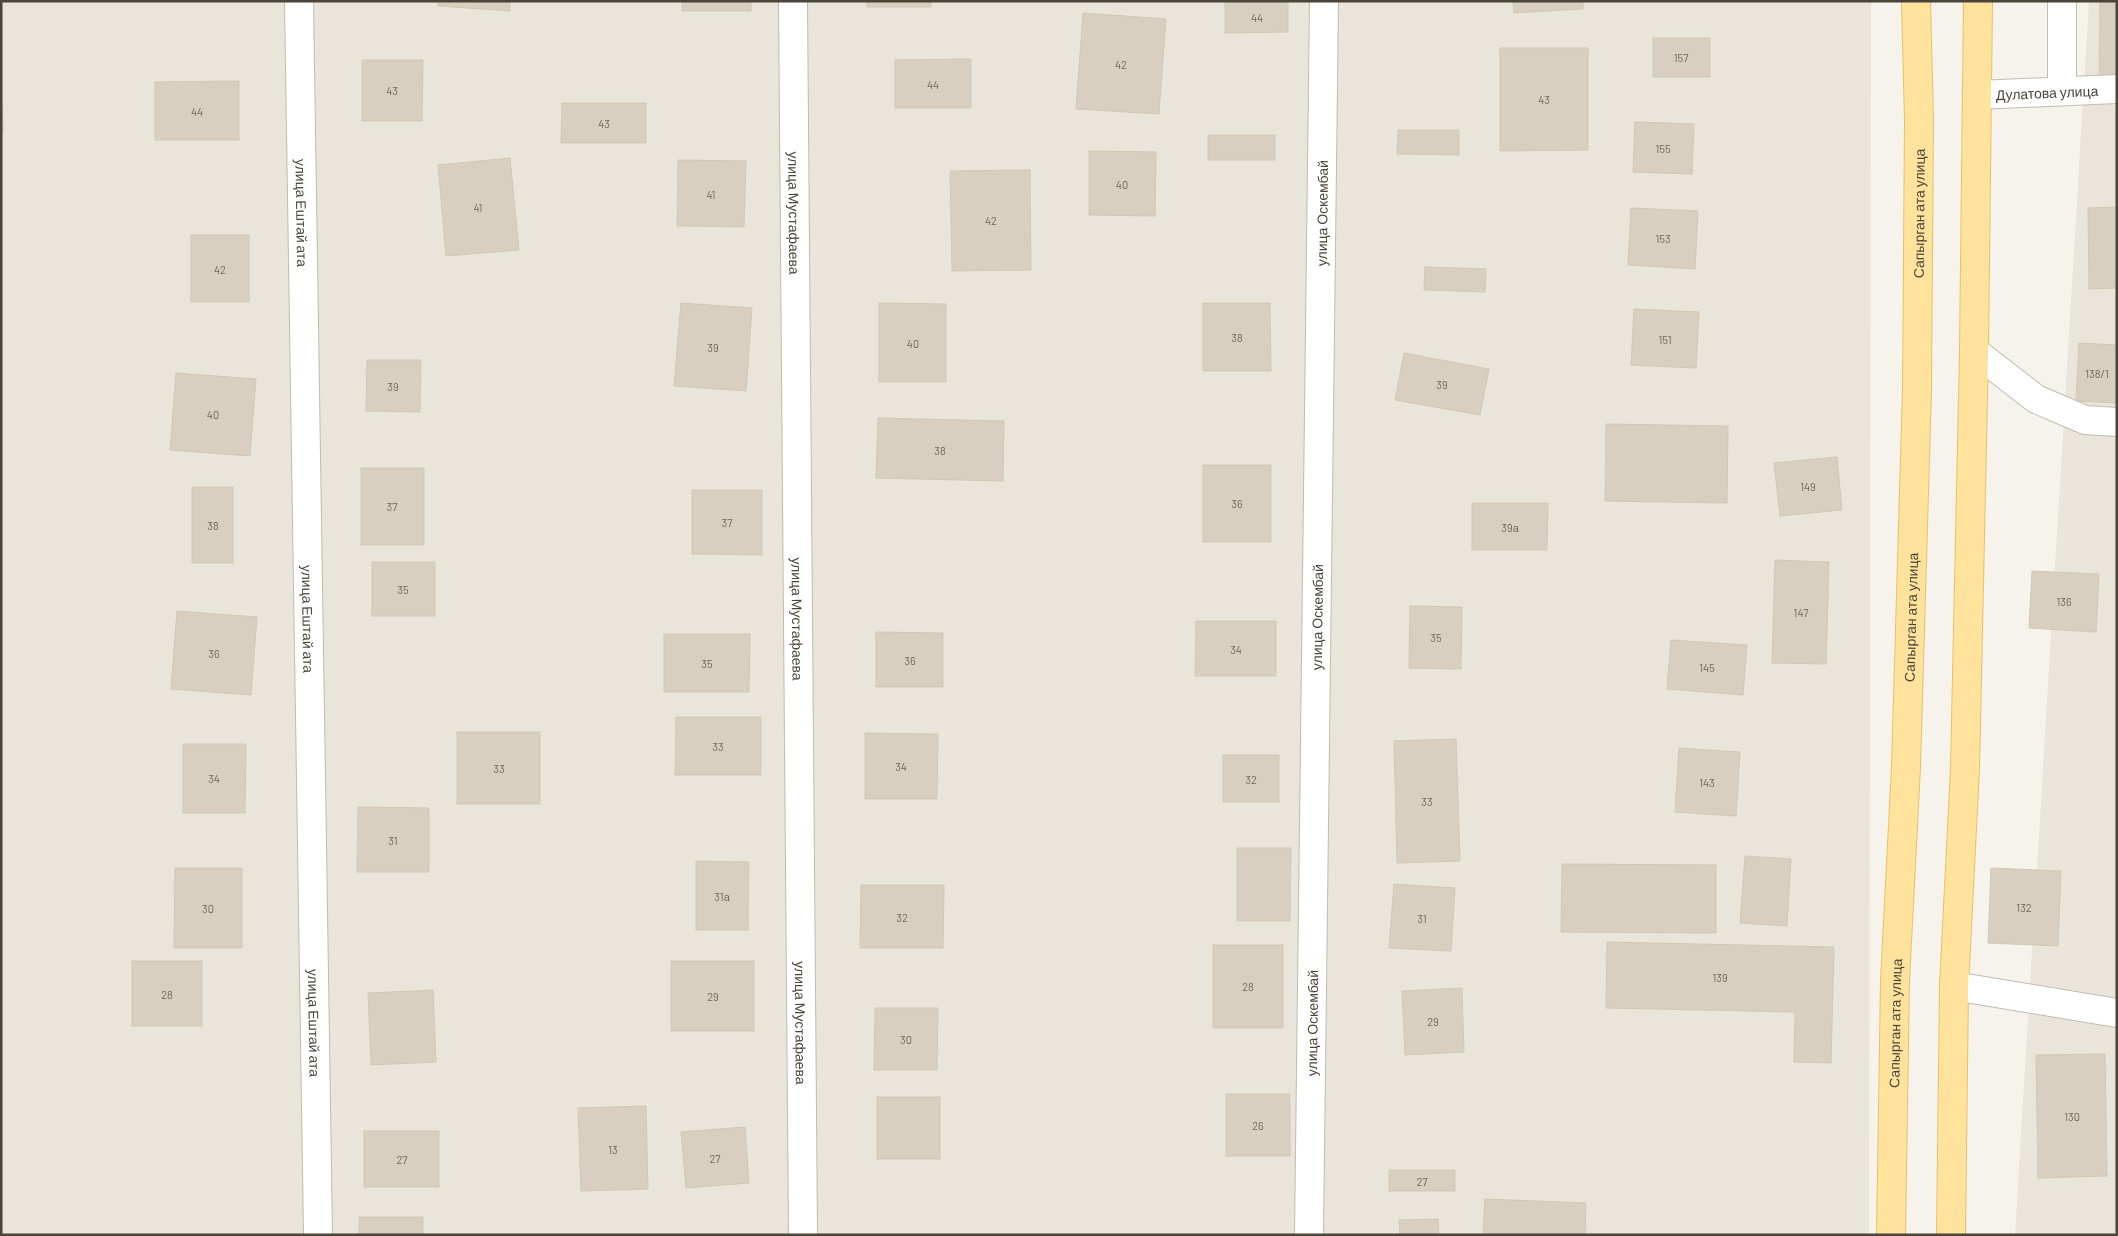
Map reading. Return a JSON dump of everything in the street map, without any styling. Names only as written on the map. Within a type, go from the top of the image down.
[{"type":"main road","name":"Сапырган ата улица","points":[[1891,1235],[1895,981],[1906,767],[1917,389],[1919,120],[1916,1]]},
{"type":"main road","points":[[1951,1235],[1954,986],[1965,769],[1974,351],[1978,1]]},
{"type":"street","name":"улица Ештай ата","points":[[300,1],[318,1235]]},
{"type":"street","name":"улица Мустафаева","points":[[793,1],[803,1235]]},
{"type":"street","name":"улица Оскембай","points":[[1309,1235],[1324,1]]},
{"type":"street","points":[[2062,1],[2062,91]]},
{"type":"street","name":"Дулатова улица","points":[[1978,96],[2117,89]]},
{"type":"street","points":[[1974,351],[2036,398],[2085,420],[2117,422]]},
{"type":"street","points":[[1954,986],[2117,1013]]},
{"type":"shaded area","points":[[1,1],[1871,1],[1869,1235],[1,1235]]},
{"type":"shaded area","points":[[2089,1],[2117,1],[2117,1235],[2015,1235]]},
{"type":"building","points":[[438,1],[510,1],[510,11],[438,6]]},
{"type":"building","points":[[682,1],[751,1],[751,11],[682,11]]},
{"type":"building","points":[[867,1],[931,1],[931,7],[867,7]]},
{"type":"building","points":[[1225,1],[1288,1],[1288,32],[1225,33]]},
{"type":"building","points":[[1513,1],[1583,1],[1583,9],[1514,13]]},
{"type":"building","points":[[2100,1],[2117,1],[2117,82],[2099,82]]},
{"type":"building","points":[[1083,13],[1166,19],[1159,114],[1076,109]]},
{"type":"building","points":[[1653,38],[1710,38],[1710,77],[1653,77]]},
{"type":"building","points":[[1500,48],[1588,48],[1588,150],[1500,151]]},
{"type":"building","points":[[971,59],[971,108],[895,108],[895,60]]},
{"type":"building","points":[[362,60],[423,60],[422,121],[362,121]]},
{"type":"building","points":[[1,73],[3,133],[1,133]]},
{"type":"building","points":[[239,81],[239,140],[155,140],[155,82]]},
{"type":"building","points":[[562,103],[646,103],[646,143],[561,143]]},
{"type":"building","points":[[1635,122],[1694,124],[1692,174],[1633,172]]},
{"type":"building","points":[[1398,130],[1459,130],[1459,155],[1397,154]]},
{"type":"building","points":[[1208,135],[1275,135],[1275,160],[1208,160]]},
{"type":"building","points":[[1089,151],[1156,152],[1155,216],[1089,215]]},
{"type":"building","points":[[510,158],[519,250],[446,256],[438,165]]},
{"type":"building","points":[[678,160],[746,161],[744,227],[677,226]]},
{"type":"building","points":[[1030,170],[1031,270],[952,271],[950,171]]},
{"type":"building","points":[[2117,207],[2117,288],[2089,289],[2088,208]]},
{"type":"building","points":[[1631,208],[1698,211],[1695,269],[1628,265]]},
{"type":"building","points":[[191,235],[249,235],[249,302],[191,302]]},
{"type":"building","points":[[1425,267],[1486,269],[1485,292],[1424,290]]},
{"type":"building","points":[[681,303],[752,308],[746,391],[674,386]]},
{"type":"building","points":[[879,303],[946,304],[946,382],[879,382]]},
{"type":"building","points":[[1203,303],[1270,303],[1271,371],[1203,371]]},
{"type":"building","points":[[1634,309],[1699,312],[1696,368],[1631,365]]},
{"type":"building","points":[[2079,343],[2117,345],[2117,403],[2076,401]]},
{"type":"building","points":[[1404,353],[1489,369],[1480,415],[1395,400]]},
{"type":"building","points":[[367,360],[421,360],[420,412],[366,411]]},
{"type":"building","points":[[176,373],[256,379],[250,456],[170,450]]},
{"type":"building","points":[[878,418],[1004,421],[1003,481],[876,478]]},
{"type":"building","points":[[1606,424],[1728,426],[1727,503],[1605,501]]},
{"type":"building","points":[[1837,457],[1842,510],[1780,516],[1774,463]]},
{"type":"building","points":[[1203,465],[1271,465],[1271,542],[1203,542]]},
{"type":"building","points":[[361,468],[424,468],[424,545],[361,545]]},
{"type":"building","points":[[192,487],[233,487],[233,563],[192,563]]},
{"type":"building","points":[[692,490],[762,490],[762,555],[692,554]]},
{"type":"building","points":[[1472,503],[1548,503],[1547,550],[1472,550]]},
{"type":"building","points":[[1775,560],[1829,562],[1826,664],[1772,663]]},
{"type":"building","points":[[372,562],[435,562],[435,616],[372,616]]},
{"type":"building","points":[[2032,571],[2099,574],[2096,632],[2029,628]]},
{"type":"building","points":[[1410,606],[1462,607],[1461,669],[1409,668]]},
{"type":"building","points":[[177,611],[257,617],[251,695],[171,689]]},
{"type":"building","points":[[1196,621],[1276,621],[1276,676],[1195,676]]},
{"type":"building","points":[[876,632],[943,633],[943,687],[876,687]]},
{"type":"building","points":[[664,634],[750,634],[749,692],[664,692]]},
{"type":"building","points":[[1671,640],[1747,645],[1743,695],[1667,689]]},
{"type":"building","points":[[676,717],[761,717],[761,775],[675,775]]},
{"type":"building","points":[[457,732],[540,732],[540,804],[457,804]]},
{"type":"building","points":[[865,733],[938,734],[937,799],[865,799]]},
{"type":"building","points":[[1456,739],[1460,861],[1397,863],[1394,741]]},
{"type":"building","points":[[183,744],[246,744],[245,813],[183,813]]},
{"type":"building","points":[[1679,748],[1740,752],[1736,816],[1675,812]]},
{"type":"building","points":[[1223,755],[1279,755],[1279,802],[1223,802]]},
{"type":"building","points":[[358,807],[429,808],[429,872],[357,872]]},
{"type":"building","points":[[1237,848],[1291,848],[1290,921],[1237,921]]},
{"type":"building","points":[[1745,856],[1791,859],[1787,926],[1740,923]]},
{"type":"building","points":[[696,861],[749,862],[748,930],[696,930]]},
{"type":"building","points":[[1562,864],[1716,865],[1716,933],[1561,932]]},
{"type":"building","points":[[175,868],[242,868],[242,948],[174,948]]},
{"type":"building","points":[[1991,868],[2061,871],[2058,946],[1988,943]]},
{"type":"building","points":[[1394,884],[1455,888],[1451,951],[1389,948]]},
{"type":"building","points":[[861,885],[944,885],[943,948],[860,948]]},
{"type":"building","points":[[1607,942],[1834,947],[1831,1063],[1794,1062],[1795,1012],[1606,1008]]},
{"type":"building","points":[[1213,945],[1283,945],[1283,1028],[1213,1028]]},
{"type":"building","points":[[132,961],[202,961],[202,1026],[132,1026]]},
{"type":"building","points":[[671,961],[754,961],[754,1031],[671,1031]]},
{"type":"building","points":[[1462,988],[1464,1052],[1405,1055],[1402,991]]},
{"type":"building","points":[[433,990],[436,1062],[371,1065],[368,993]]},
{"type":"building","points":[[875,1008],[938,1008],[937,1070],[874,1070]]},
{"type":"building","points":[[2105,1054],[2107,1176],[2038,1178],[2036,1055]]},
{"type":"building","points":[[1226,1094],[1290,1094],[1290,1156],[1226,1156]]},
{"type":"building","points":[[877,1097],[940,1097],[940,1159],[877,1159]]},
{"type":"building","points":[[646,1106],[648,1189],[581,1191],[578,1108]]},
{"type":"building","points":[[745,1127],[749,1183],[686,1188],[681,1132]]},
{"type":"building","points":[[364,1131],[439,1131],[439,1187],[364,1187]]},
{"type":"building","points":[[1389,1170],[1455,1170],[1455,1191],[1389,1191]]},
{"type":"building","points":[[1485,1199],[1586,1203],[1585,1235],[1483,1235]]},
{"type":"building","points":[[359,1217],[423,1217],[423,1235],[359,1235]]},
{"type":"building","points":[[1438,1219],[1439,1235],[1400,1235],[1399,1220]]}]
